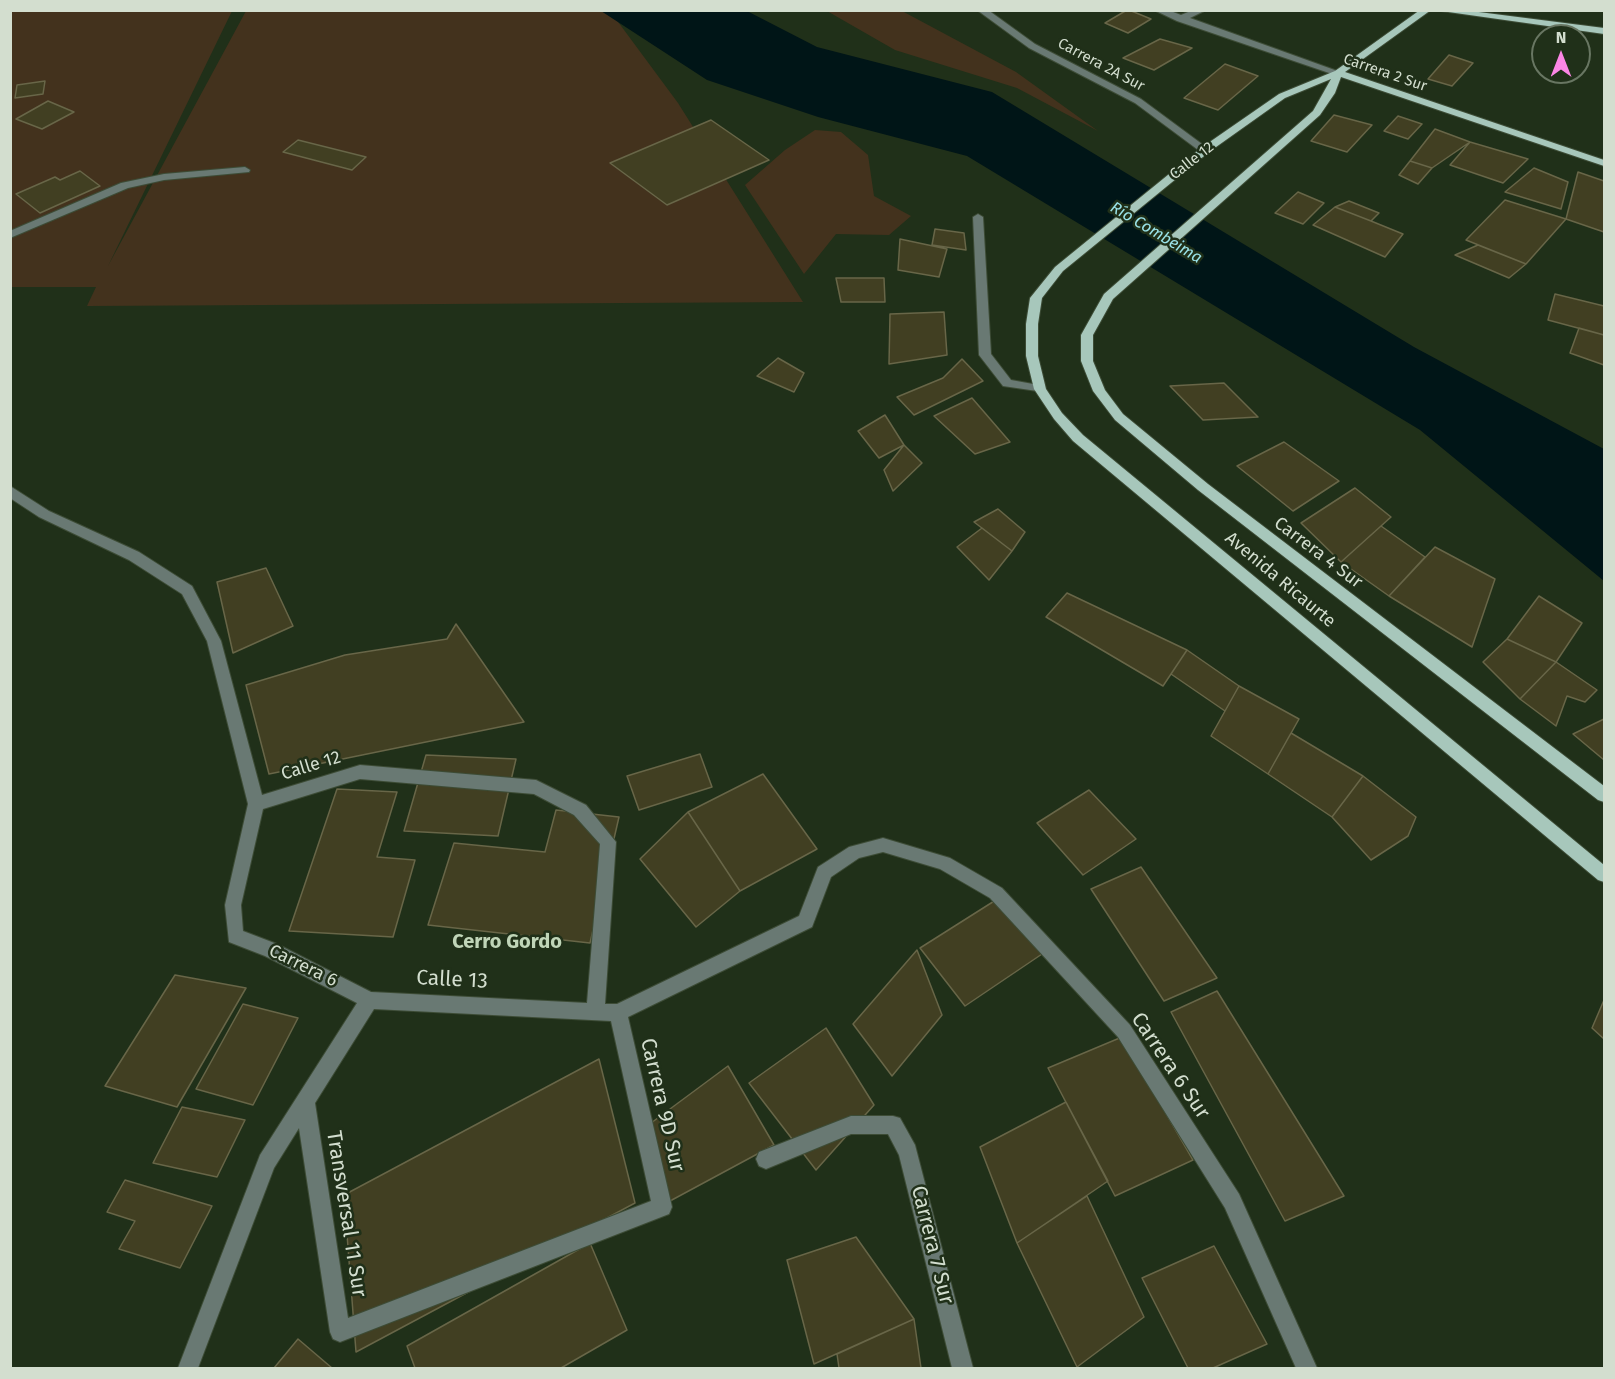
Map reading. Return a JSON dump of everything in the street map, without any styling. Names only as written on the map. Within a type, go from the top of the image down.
[{"type":"main road","name":"Calle 12","points":[[1059,269],[1201,153],[1282,96],[1338,73],[1427,10]]},
{"type":"main road","points":[[1438,10],[1605,31]]},
{"type":"main road","name":"Calle 12","points":[[1108,297],[1317,113],[1330,93],[1338,73]]},
{"type":"main road","name":"Carrera 2 Sur","points":[[1338,73],[1605,163]]},
{"type":"main road","name":"Avenida Ricaurte","points":[[1059,269],[1036,298],[1032,357],[1040,389],[1058,416],[1078,438],[1605,875]]},
{"type":"main road","name":"Carrera 4 Sur","points":[[1108,297],[1087,335],[1087,361],[1099,391],[1119,417],[1203,487],[1605,795]]},
{"type":"street","name":"Carrera 2A Sur","points":[[981,10],[1032,46],[1138,101],[1201,153]]},
{"type":"street","name":"Carrera 2 Sur","points":[[1158,10],[1338,73]]},
{"type":"street","points":[[1180,19],[1202,10]]},
{"type":"street","points":[[10,235],[125,185],[164,177],[246,170]]},
{"type":"street","points":[[978,217],[985,355],[1007,383],[1040,389]]},
{"type":"street","points":[[10,491],[44,514],[134,556],[187,590],[214,641],[256,804]]},
{"type":"street","name":"Calle 12","points":[[256,804],[360,772],[536,787],[580,810],[608,842],[595,1012]]},
{"type":"street","name":"Carrera 6","points":[[256,804],[233,905],[236,936],[271,950],[369,1000]]},
{"type":"street","name":"Calle 13","points":[[369,1000],[618,1013],[806,921],[824,872],[855,852],[883,845]]},
{"type":"street","name":"Carrera 6 Sur","points":[[883,845],[944,863],[996,893],[1124,1032],[1232,1201],[1307,1368]]},
{"type":"street","points":[[188,1368],[267,1162],[369,1000]]},
{"type":"street","name":"Carrera 9D Sur","points":[[340,1332],[662,1207],[618,1013]]},
{"type":"street","name":"Transversal 11 Sur","points":[[305,1102],[340,1332]]},
{"type":"street","name":"Carrera 7 Sur","points":[[766,1159],[851,1125],[893,1125],[908,1152],[963,1368]]},
{"type":"shaded area","points":[[10,11],[232,11],[108,266],[246,11],[610,11],[678,103],[803,302],[87,306],[96,287],[11,287]]},
{"type":"shaded area","points":[[827,11],[902,11],[1016,72],[1098,131],[1017,88],[895,50]]},
{"type":"shaded area","points":[[815,130],[841,132],[868,155],[874,196],[911,216],[889,235],[836,234],[804,274],[745,185],[785,150]]},
{"type":"water","name":"Río Combeima","points":[[601,11],[747,11],[817,47],[992,92],[1414,347],[1604,449],[1604,581],[1420,430],[967,156],[818,117],[707,80]]},
{"type":"building","points":[[1127,10],[1151,19],[1128,33],[1105,23]]},
{"type":"building","points":[[1160,39],[1192,48],[1154,70],[1123,58]]},
{"type":"building","points":[[1449,55],[1473,63],[1452,86],[1428,79]]},
{"type":"building","points":[[1225,64],[1258,76],[1218,110],[1184,98]]},
{"type":"building","points":[[45,81],[43,94],[15,98],[17,85]]},
{"type":"building","points":[[48,101],[74,112],[42,129],[16,119]]},
{"type":"building","points":[[1334,115],[1372,125],[1347,152],[1311,141]]},
{"type":"building","points":[[1398,116],[1422,124],[1408,139],[1384,131]]},
{"type":"building","points":[[711,120],[769,160],[667,205],[610,163]]},
{"type":"building","points":[[1435,129],[1470,142],[1432,168],[1410,161]]},
{"type":"building","points":[[298,140],[366,157],[352,170],[283,152]]},
{"type":"building","points":[[1470,142],[1528,159],[1503,183],[1450,165]]},
{"type":"building","points":[[1410,161],[1432,168],[1418,184],[1399,175]]},
{"type":"building","points":[[1534,168],[1568,182],[1561,209],[1505,192]]},
{"type":"building","points":[[80,171],[100,186],[40,213],[16,194],[55,177],[60,180]]},
{"type":"building","points":[[1578,172],[1604,181],[1604,232],[1566,219]]},
{"type":"building","points":[[1298,192],[1324,203],[1303,224],[1275,213]]},
{"type":"building","points":[[1505,200],[1566,219],[1526,264],[1466,240]]},
{"type":"building","points":[[1349,201],[1379,213],[1371,221],[1335,207]]},
{"type":"building","points":[[1335,207],[1403,234],[1385,257],[1313,225]]},
{"type":"building","points":[[935,229],[964,233],[966,250],[932,245]]},
{"type":"building","points":[[900,239],[947,249],[939,277],[898,270]]},
{"type":"building","points":[[1478,245],[1526,264],[1509,278],[1455,255]]},
{"type":"building","points":[[836,278],[884,278],[885,302],[841,302]]},
{"type":"building","points":[[1555,294],[1604,306],[1604,335],[1548,320]]},
{"type":"building","points":[[944,312],[947,355],[889,364],[890,314]]},
{"type":"building","points":[[1579,328],[1604,335],[1604,365],[1570,353]]},
{"type":"building","points":[[778,358],[804,373],[794,392],[757,376]]},
{"type":"building","points":[[962,359],[983,381],[914,415],[897,397],[943,378]]},
{"type":"building","points":[[1224,383],[1258,417],[1203,420],[1170,386]]},
{"type":"building","points":[[972,398],[1010,442],[975,454],[934,416]]},
{"type":"building","points":[[885,415],[904,445],[879,458],[858,431]]},
{"type":"building","points":[[1284,442],[1339,481],[1293,511],[1237,466]]},
{"type":"building","points":[[904,445],[922,463],[893,491],[884,470]]},
{"type":"building","points":[[1355,488],[1391,517],[1341,562],[1301,523]]},
{"type":"building","points":[[998,509],[1025,532],[1012,551],[974,522]]},
{"type":"building","points":[[1381,526],[1425,557],[1389,596],[1341,562]]},
{"type":"building","points":[[982,528],[1012,551],[989,580],[957,547]]},
{"type":"building","points":[[1435,547],[1495,579],[1472,647],[1389,596]]},
{"type":"building","points":[[266,568],[293,626],[233,653],[217,582]]},
{"type":"building","points":[[1067,593],[1187,650],[1163,686],[1046,617]]},
{"type":"building","points":[[1539,596],[1582,623],[1556,662],[1507,639]]},
{"type":"building","points":[[456,624],[524,722],[269,774],[246,685],[345,655],[447,639]]},
{"type":"building","points":[[1507,639],[1556,662],[1520,699],[1483,662]]},
{"type":"building","points":[[1187,650],[1239,686],[1225,711],[1171,674]]},
{"type":"building","points":[[1556,662],[1597,690],[1585,702],[1567,696],[1556,726],[1520,699]]},
{"type":"building","points":[[1239,686],[1299,719],[1268,774],[1211,736]]},
{"type":"building","points":[[1604,719],[1604,760],[1573,734]]},
{"type":"building","points":[[1291,733],[1363,776],[1332,817],[1268,774]]},
{"type":"building","points":[[700,754],[712,787],[639,810],[627,776]]},
{"type":"building","points":[[426,755],[516,759],[498,836],[404,831]]},
{"type":"building","points":[[763,774],[817,849],[740,891],[688,812]]},
{"type":"building","points":[[1363,776],[1416,817],[1408,836],[1371,860],[1332,817]]},
{"type":"building","points":[[337,789],[397,792],[377,857],[415,860],[393,937],[289,931]]},
{"type":"building","points":[[1089,790],[1136,839],[1083,875],[1037,823]]},
{"type":"building","points":[[556,810],[619,817],[590,943],[428,925],[454,843],[545,852]]},
{"type":"building","points":[[688,812],[740,891],[696,927],[640,859]]},
{"type":"building","points":[[1141,867],[1217,978],[1164,1001],[1091,889]]},
{"type":"building","points":[[999,898],[1045,952],[965,1006],[920,948]]},
{"type":"building","points":[[917,950],[942,1015],[892,1076],[853,1024]]},
{"type":"building","points":[[175,975],[246,988],[177,1107],[105,1086]]},
{"type":"building","points":[[1217,991],[1344,1196],[1285,1221],[1171,1012]]},
{"type":"building","points":[[1604,1000],[1604,1039],[1592,1028]]},
{"type":"building","points":[[243,1004],[298,1018],[253,1105],[196,1089]]},
{"type":"building","points":[[826,1028],[874,1105],[816,1170],[749,1083]]},
{"type":"building","points":[[1122,1037],[1193,1160],[1115,1196],[1048,1068]]},
{"type":"building","points":[[599,1059],[635,1203],[356,1352],[344,1195]]},
{"type":"building","points":[[728,1066],[774,1145],[670,1201],[647,1126]]},
{"type":"building","points":[[1066,1102],[1108,1181],[1017,1243],[980,1147]]},
{"type":"building","points":[[182,1107],[245,1120],[217,1177],[153,1163]]},
{"type":"building","points":[[125,1180],[212,1206],[180,1268],[119,1249],[135,1221],[107,1212]]},
{"type":"building","points":[[1087,1196],[1144,1317],[1077,1367],[1017,1243]]},
{"type":"building","points":[[856,1237],[914,1319],[814,1364],[787,1260]]},
{"type":"building","points":[[590,1243],[627,1330],[561,1368],[415,1368],[407,1346]]},
{"type":"building","points":[[1214,1246],[1267,1344],[1213,1368],[1188,1368],[1142,1278]]},
{"type":"building","points":[[914,1319],[921,1368],[839,1368],[837,1354]]},
{"type":"building","points":[[298,1339],[332,1368],[274,1368]]},
{"type":"district","name":"Cerro Gordo","points":[[507,942]]}]
